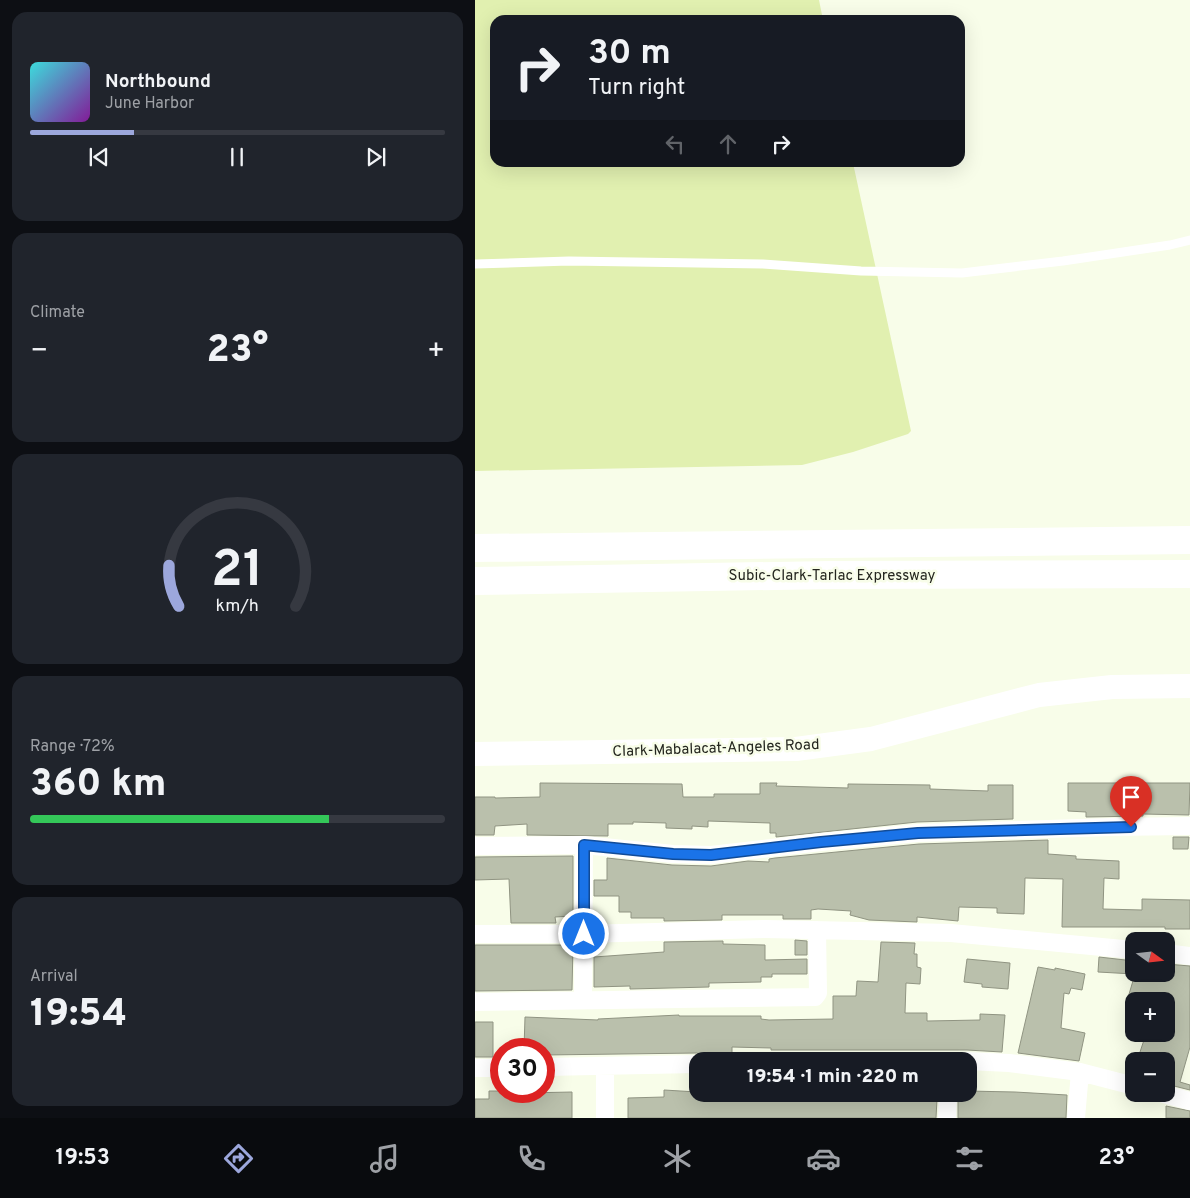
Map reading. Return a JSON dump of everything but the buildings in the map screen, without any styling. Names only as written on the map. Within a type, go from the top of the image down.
[{"type":"highway","points":[[475,548],[1190,540]]},
{"type":"highway","name":"Subic-Clark-Tarlac Expressway","points":[[475,581],[830,575],[1190,574]]},
{"type":"main road","name":"Clark-Mabalacat-Angeles Road","points":[[475,754],[796,749],[871,739],[1039,695],[1112,687],[1190,686]]},
{"type":"street","points":[[475,846],[584,845],[673,854],[711,855],[918,833],[1190,826]]},
{"type":"street","points":[[583,1000],[584,845]]},
{"type":"street","points":[[475,934],[584,934],[765,929],[951,933],[1125,949]]},
{"type":"street","points":[[475,1002],[815,997],[818,993],[817,930]]},
{"type":"street","points":[[1175,954],[1190,956]]},
{"type":"street","points":[[977,1061],[1009,1063],[1080,1072],[1125,1084]]},
{"type":"street","points":[[555,1067],[689,1064]]},
{"type":"street","points":[[605,1067],[605,1118]]},
{"type":"street","points":[[475,1068],[490,1068]]},
{"type":"street","points":[[1076,1118],[1080,1072]]},
{"type":"street","points":[[1175,1097],[1190,1101]]},
{"type":"street","points":[[947,1118],[948,1102]]},
{"type":"lane","points":[[475,264],[569,261],[763,264],[861,271],[962,273],[1073,260],[1170,245],[1190,240]]},
{"type":"green space","points":[[475,0],[819,0],[822,15],[490,15],[490,167],[854,167],[911,431],[908,434],[853,452],[802,465],[475,471]]},
{"type":"route","points":[[584,934],[584,845],[673,854],[711,855],[918,833],[1131,827]]}]
